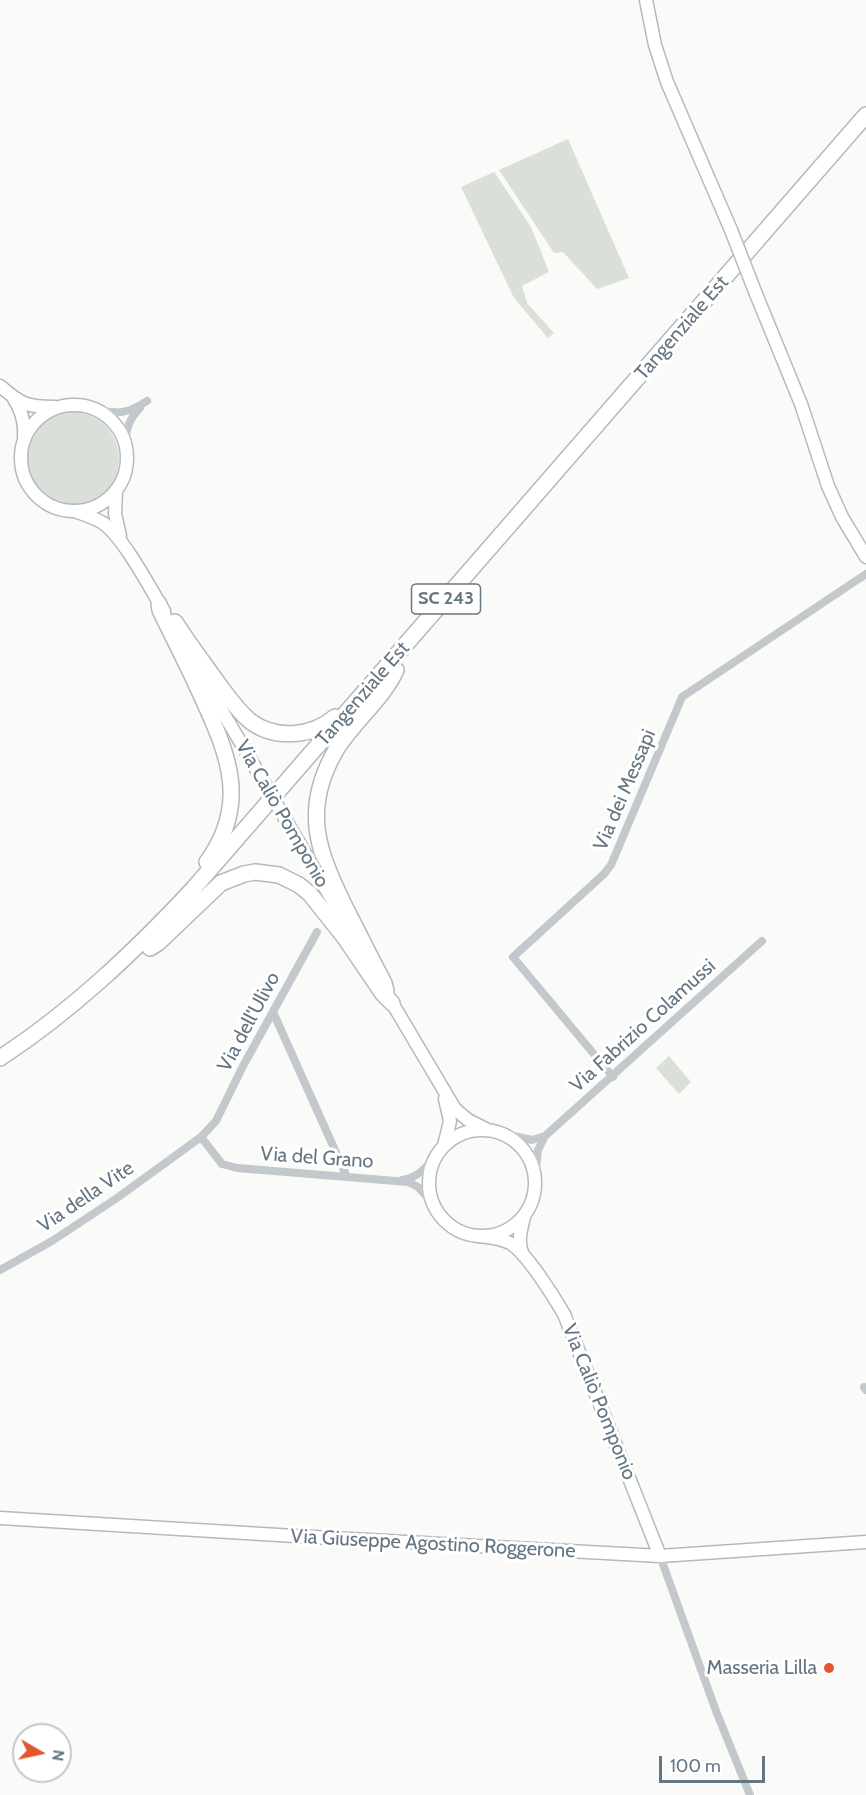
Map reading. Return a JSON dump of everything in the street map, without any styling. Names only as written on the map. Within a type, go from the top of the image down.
[{"type":"highway","name":"Tangenziale Est","points":[[0,1058],[105,977],[193,889],[866,115]]},
{"type":"highway","name":"Tangenziale Est","points":[[0,1069],[55,1030],[124,972],[150,948],[210,884],[866,129]]},
{"type":"highway","points":[[158,601],[162,602],[192,648],[242,714],[252,722],[274,732],[297,734],[315,730],[324,725],[337,715],[391,656],[400,652]]},
{"type":"highway","points":[[153,931],[212,855],[225,827],[230,810],[231,791],[228,760],[222,743],[160,610],[158,601]]},
{"type":"highway","points":[[389,997],[321,855],[316,822],[317,805],[324,776],[337,748],[391,680],[396,670]]},
{"type":"highway","points":[[150,948],[221,883],[255,872],[279,875],[300,885],[310,894],[345,938],[383,994],[389,997]]},
{"type":"street","points":[[646,0],[655,45],[667,81],[731,230],[801,404],[828,486],[842,517],[866,557]]},
{"type":"street","name":"Via Caliò Pomponio","points":[[0,386],[25,405],[36,407],[70,405],[96,410]]},
{"type":"street","name":"Via Caliò Pomponio","points":[[14,398],[24,419],[21,468],[26,482],[34,494],[45,503],[102,522],[122,543],[441,1086],[461,1115],[487,1130]]},
{"type":"street","points":[[96,410],[125,412],[147,401],[129,421],[125,444]]},
{"type":"street","points":[[24,438],[43,414],[57,407]]},
{"type":"street","points":[[96,410],[114,424],[125,444]]},
{"type":"street","name":"Via Caliò Pomponio","points":[[122,543],[116,526],[114,503],[116,490],[126,468],[125,444]]},
{"type":"street","points":[[73,511],[90,509],[105,501],[116,490]]},
{"type":"street","name":"Via dei Messapi","points":[[613,1077],[513,957],[611,865],[682,697],[866,574]]},
{"type":"street","name":"Via dell'Ulivo","points":[[201,1137],[216,1121],[243,1066],[317,932]]},
{"type":"street","name":"Via Fabrizio Colamussi","points":[[545,1136],[762,941]]},
{"type":"street","points":[[273,1012],[347,1177]]},
{"type":"street","name":"Via Caliò Pomponio","points":[[441,1086],[450,1121],[431,1169],[429,1183],[431,1201],[439,1215],[451,1226],[464,1233],[507,1241],[518,1249],[549,1289],[564,1314],[582,1356],[660,1556]]},
{"type":"street","name":"Via Caliò Pomponio","points":[[440,1150],[462,1133],[472,1130],[487,1130],[504,1134],[518,1143],[528,1156],[536,1178]]},
{"type":"street","points":[[504,1134],[532,1140],[545,1136]]},
{"type":"street","points":[[477,1236],[491,1236],[504,1232],[525,1215],[532,1202],[538,1150],[545,1136]]},
{"type":"street","name":"Via del Grano","points":[[201,1137],[222,1164],[237,1168],[396,1181]]},
{"type":"street","name":"Via della Vite","points":[[0,1270],[52,1241],[117,1198],[201,1137]]},
{"type":"street","points":[[396,1181],[408,1179],[420,1173],[440,1150]]},
{"type":"street","points":[[396,1181],[415,1184],[431,1201]]},
{"type":"street","points":[[523,1256],[520,1251],[520,1240],[525,1215]]},
{"type":"street","name":"Via Giuseppe Agostino Roggerone","points":[[0,1518],[660,1556],[866,1542]]},
{"type":"street","points":[[660,1556],[716,1711],[750,1795]]},
{"type":"shaded area","points":[[568,139],[629,278],[597,289],[563,252],[554,253],[499,170]]},
{"type":"shaded area","points":[[494,172],[531,227],[549,272],[522,286],[527,303],[554,333],[548,338],[514,298],[461,187]]},
{"type":"shaded area","points":[[72,412],[90,416],[105,426],[115,441],[119,459],[115,477],[105,492],[90,502],[72,506],[54,502],[39,492],[29,477],[25,459],[29,441],[39,426],[54,416]]},
{"type":"shaded area","points":[[669,1056],[691,1082],[679,1094],[656,1068]]},
{"type":"place","name":"Masseria Lilla","points":[[829,1668]]}]
